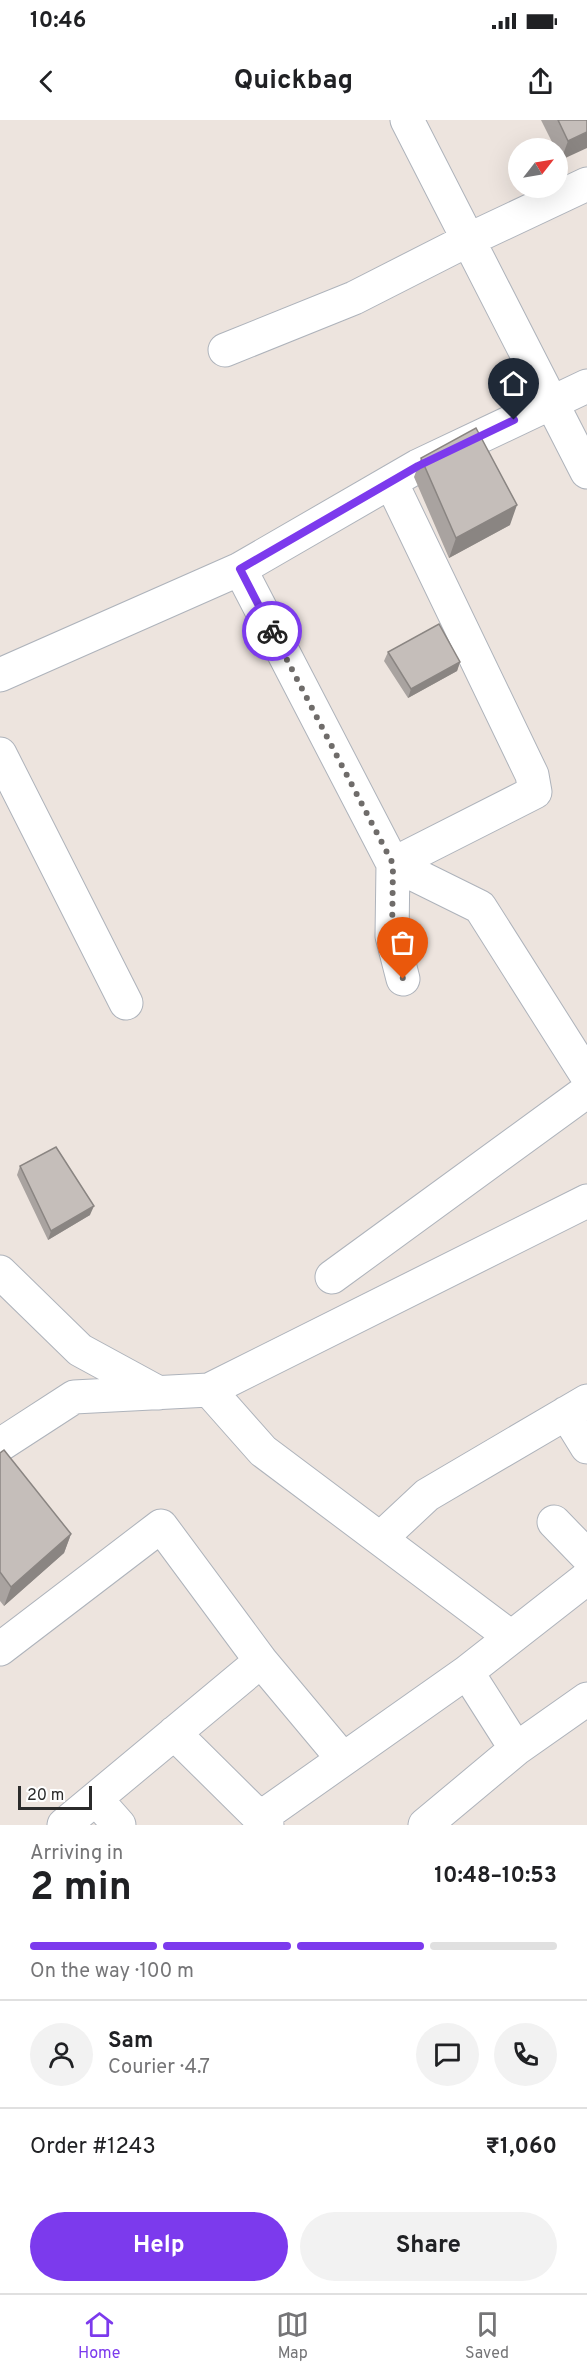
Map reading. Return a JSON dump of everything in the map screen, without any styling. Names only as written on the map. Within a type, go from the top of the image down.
[{"type":"street","points":[[407,120],[587,472]]},
{"type":"street","points":[[225,350],[354,298],[468,240],[587,184]]},
{"type":"street","points":[[0,675],[240,569],[391,482],[552,401],[587,386]]},
{"type":"street","points":[[391,482],[532,775],[535,792],[393,864]]},
{"type":"street","points":[[240,569],[393,864],[392,936],[403,979]]},
{"type":"street","points":[[0,754],[126,1004]]},
{"type":"street","points":[[393,864],[480,907],[587,1076]]},
{"type":"street","points":[[332,1276],[587,1091]]},
{"type":"street","points":[[0,1445],[74,1397],[209,1390],[587,1201]]},
{"type":"street","points":[[0,1272],[80,1350],[159,1393]]},
{"type":"street","points":[[209,1390],[263,1451],[511,1637]]},
{"type":"street","points":[[381,1538],[427,1495],[576,1407],[587,1447]]},
{"type":"street","points":[[554,1522],[587,1556]]},
{"type":"street","points":[[0,1649],[161,1526],[261,1661],[342,1759]]},
{"type":"street","points":[[174,1733],[263,1821],[342,1759],[467,1672],[587,1578]]},
{"type":"street","points":[[64,1825],[261,1661]]},
{"type":"street","points":[[467,1672],[516,1749]]},
{"type":"street","points":[[425,1825],[516,1749],[587,1699]]},
{"type":"street","points":[[96,1799],[119,1825]]},
{"type":"building","points":[[558,120],[587,120],[587,132],[568,141]]},
{"type":"building","points":[[476,428],[517,505],[456,538],[421,458]]},
{"type":"building","points":[[439,624],[460,662],[411,689],[388,652]]},
{"type":"building","points":[[56,1147],[94,1206],[51,1231],[20,1166]]},
{"type":"building","points":[[4,1450],[71,1534],[11,1587],[0,1572],[0,1453]]},
{"type":"way so far","points":[[272,631],[393,864],[392,936],[403,979]]},
{"type":"route","points":[[272,631],[240,569],[418,466],[514,420]]}]
